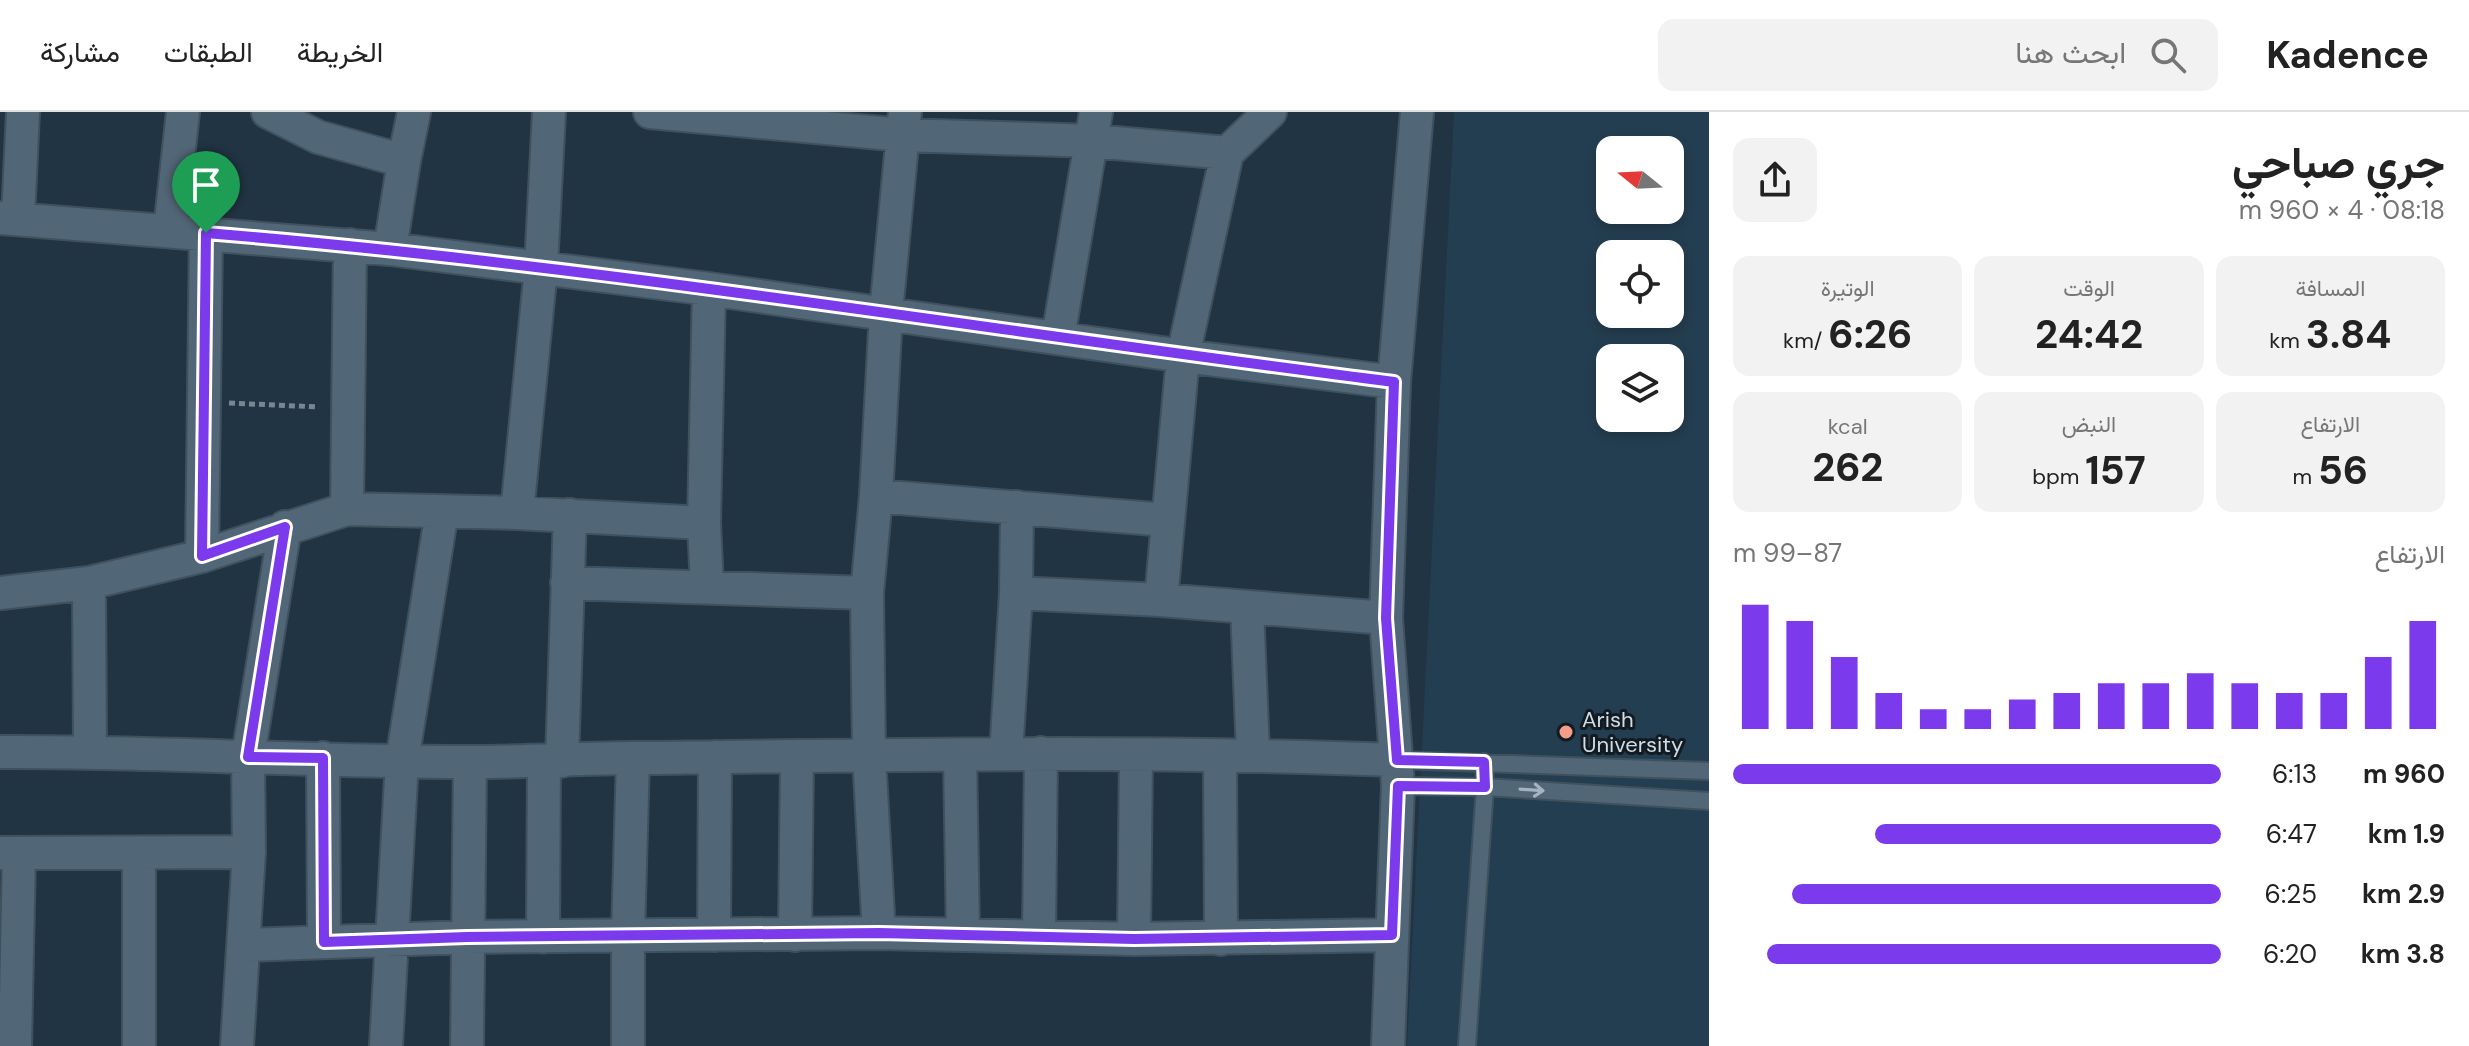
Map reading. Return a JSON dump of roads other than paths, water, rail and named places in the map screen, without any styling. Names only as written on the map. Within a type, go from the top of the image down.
[{"type":"street","points":[[23,112],[9,218],[390,249],[1394,382]]},
{"type":"street","points":[[170,230],[183,112]]},
{"type":"street","points":[[268,112],[318,137],[404,161]]},
{"type":"street","points":[[390,249],[414,112]]},
{"type":"street","points":[[517,513],[541,268],[549,112]]},
{"type":"street","points":[[650,112],[904,124],[1095,127],[1227,153]]},
{"type":"street","points":[[1161,600],[1183,356],[1227,153],[1270,112]]},
{"type":"street","points":[[1388,1046],[1398,773],[1386,618],[1394,382],[1417,112]]},
{"type":"street","points":[[879,933],[869,756],[867,593],[876,496],[886,313],[904,124]]},
{"type":"street","points":[[1058,338],[1095,127]]},
{"type":"street","points":[[202,556],[206,233]]},
{"type":"street","points":[[347,509],[350,245]]},
{"type":"street","points":[[707,587],[704,523],[709,289]]},
{"type":"street","points":[[876,496],[1166,520]]},
{"type":"street","points":[[1006,754],[1016,593],[1017,507]]},
{"type":"street","points":[[0,593],[89,583],[202,556],[347,509],[570,515],[704,523]]},
{"type":"street","points":[[386,1046],[402,761],[442,511]]},
{"type":"street","points":[[543,937],[570,515]]},
{"type":"street","points":[[237,1046],[249,852],[248,757],[285,527]]},
{"type":"street","points":[[89,583],[90,751]]},
{"type":"street","points":[[567,583],[867,593]]},
{"type":"street","points":[[1016,593],[1161,600],[1386,618]]},
{"type":"street","points":[[1247,607],[1253,754]]},
{"type":"street","points":[[0,752],[90,751],[470,762],[1041,753],[1136,756],[1253,754],[1398,773]]},
{"type":"street","points":[[1039,936],[1041,753]]},
{"type":"street","points":[[960,755],[963,934]]},
{"type":"street","points":[[1134,939],[1136,756]]},
{"type":"street","points":[[1220,756],[1221,939]]},
{"type":"street","points":[[714,935],[715,757]]},
{"type":"street","points":[[795,935],[797,757]]},
{"type":"street","points":[[323,758],[324,942]]},
{"type":"street","points":[[628,1046],[633,758]]},
{"type":"street","points":[[467,1046],[470,762]]},
{"type":"street","points":[[15,1046],[9,854],[249,852]]},
{"type":"street","points":[[139,855],[139,1046]]},
{"type":"street","points":[[244,945],[467,937],[879,933],[1134,939],[1392,935]]},
{"type":"lane","points":[[1467,1046],[1485,787],[1484,762]]},
{"type":"lane","points":[[1398,773],[1484,762],[1709,771]]},
{"type":"lane","points":[[1398,773],[1485,787],[1709,801]]},
{"type":"place","name":"Arish University","points":[[1566,732]]}]
